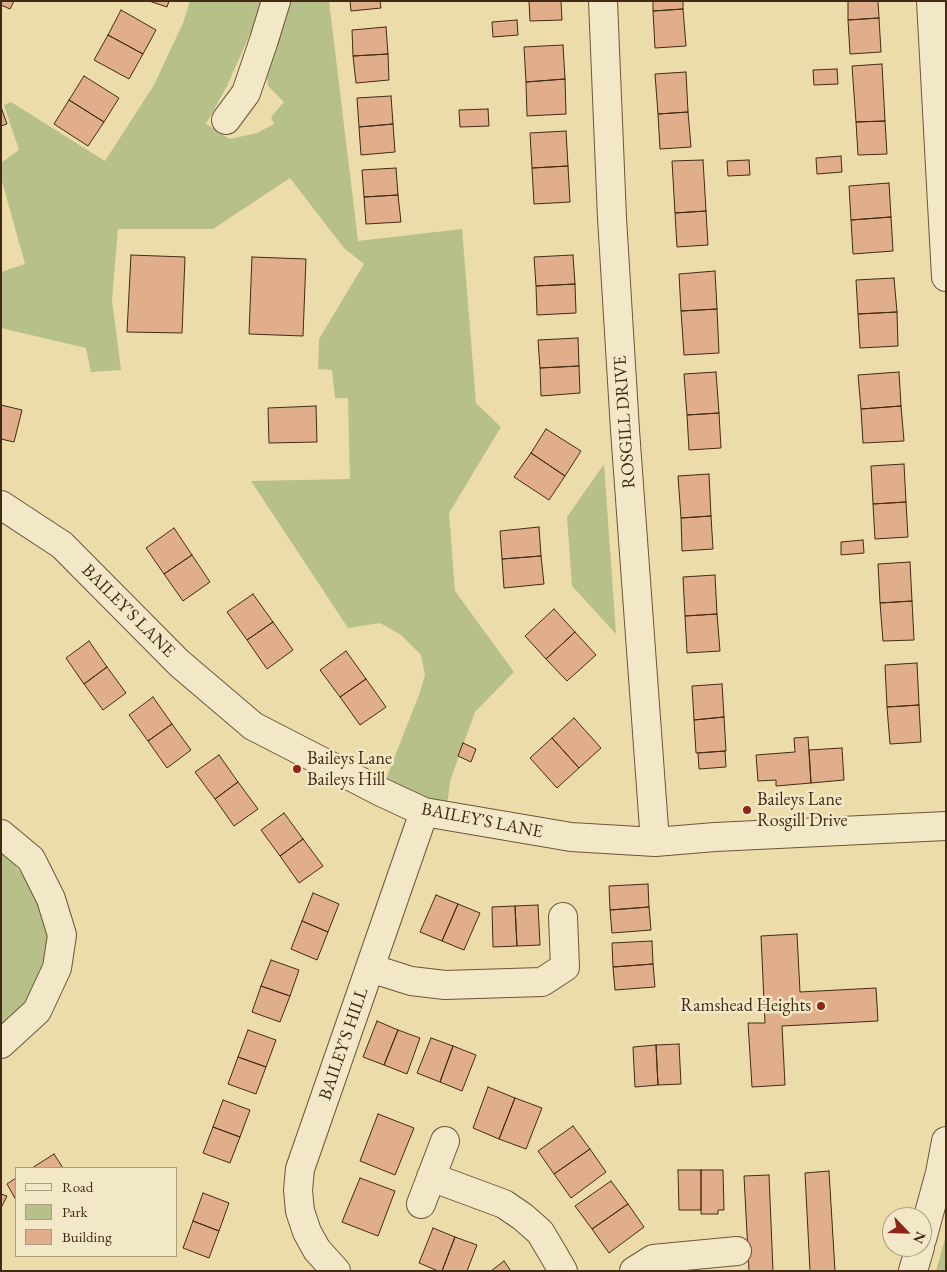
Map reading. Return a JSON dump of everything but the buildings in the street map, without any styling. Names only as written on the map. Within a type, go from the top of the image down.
[{"type":"street","points":[[226,120],[246,93],[276,1]]},
{"type":"street","name":"ROSGILL DRIVE","points":[[603,1],[612,218],[625,430],[655,842]]},
{"type":"street","points":[[931,1],[946,277]]},
{"type":"street","name":"BAILEY'S LANE","points":[[1,505],[62,545],[179,663],[253,726],[424,812],[571,838],[655,842],[715,837],[946,826]]},
{"type":"street","name":"BAILEY'S HILL","points":[[336,1271],[317,1250],[307,1232],[300,1211],[298,1190],[300,1169],[424,812]]},
{"type":"street","points":[[1,834],[31,859],[51,898],[62,935],[57,968],[37,1011],[1,1044]]},
{"type":"street","points":[[370,968],[410,981],[445,985],[542,982],[565,967],[563,917]]},
{"type":"street","points":[[931,1207],[946,1141]]},
{"type":"street","points":[[421,1204],[445,1142]]},
{"type":"street","points":[[432,1178],[504,1204],[524,1217],[540,1232],[562,1271]]},
{"type":"street","points":[[634,1271],[653,1259],[737,1251]]},
{"type":"street","points":[[914,1271],[918,1257]]},
{"type":"green space","points":[[190,1],[263,1],[227,86],[206,124],[230,139],[257,133],[274,124],[271,117],[284,102],[268,86],[266,65],[278,40],[291,1],[329,1],[358,241],[462,229],[476,403],[501,427],[449,513],[455,591],[514,672],[475,712],[450,781],[446,816],[381,792],[425,675],[421,655],[401,635],[380,623],[348,628],[251,481],[350,479],[348,398],[335,398],[332,370],[318,369],[319,339],[364,264],[344,248],[290,178],[213,229],[118,229],[112,300],[121,370],[91,372],[86,348],[1,328],[1,272],[25,264],[1,178],[1,163],[19,150],[4,105],[11,102],[105,161],[154,85],[183,23]]},
{"type":"green space","points":[[604,464],[616,634],[572,586],[567,517]]},
{"type":"green space","points":[[1,850],[20,871],[40,902],[48,937],[41,970],[29,999],[1,1023]]},
{"type":"green space","points":[[946,1235],[946,1271],[936,1271]]},
{"type":"place","name":"Baileys Lane Baileys Hill","points":[[297,769]]},
{"type":"place","name":"Baileys Lane Rosgill Drive","points":[[747,810]]},
{"type":"place","name":"Ramshead Heights","points":[[821,1006]]}]
